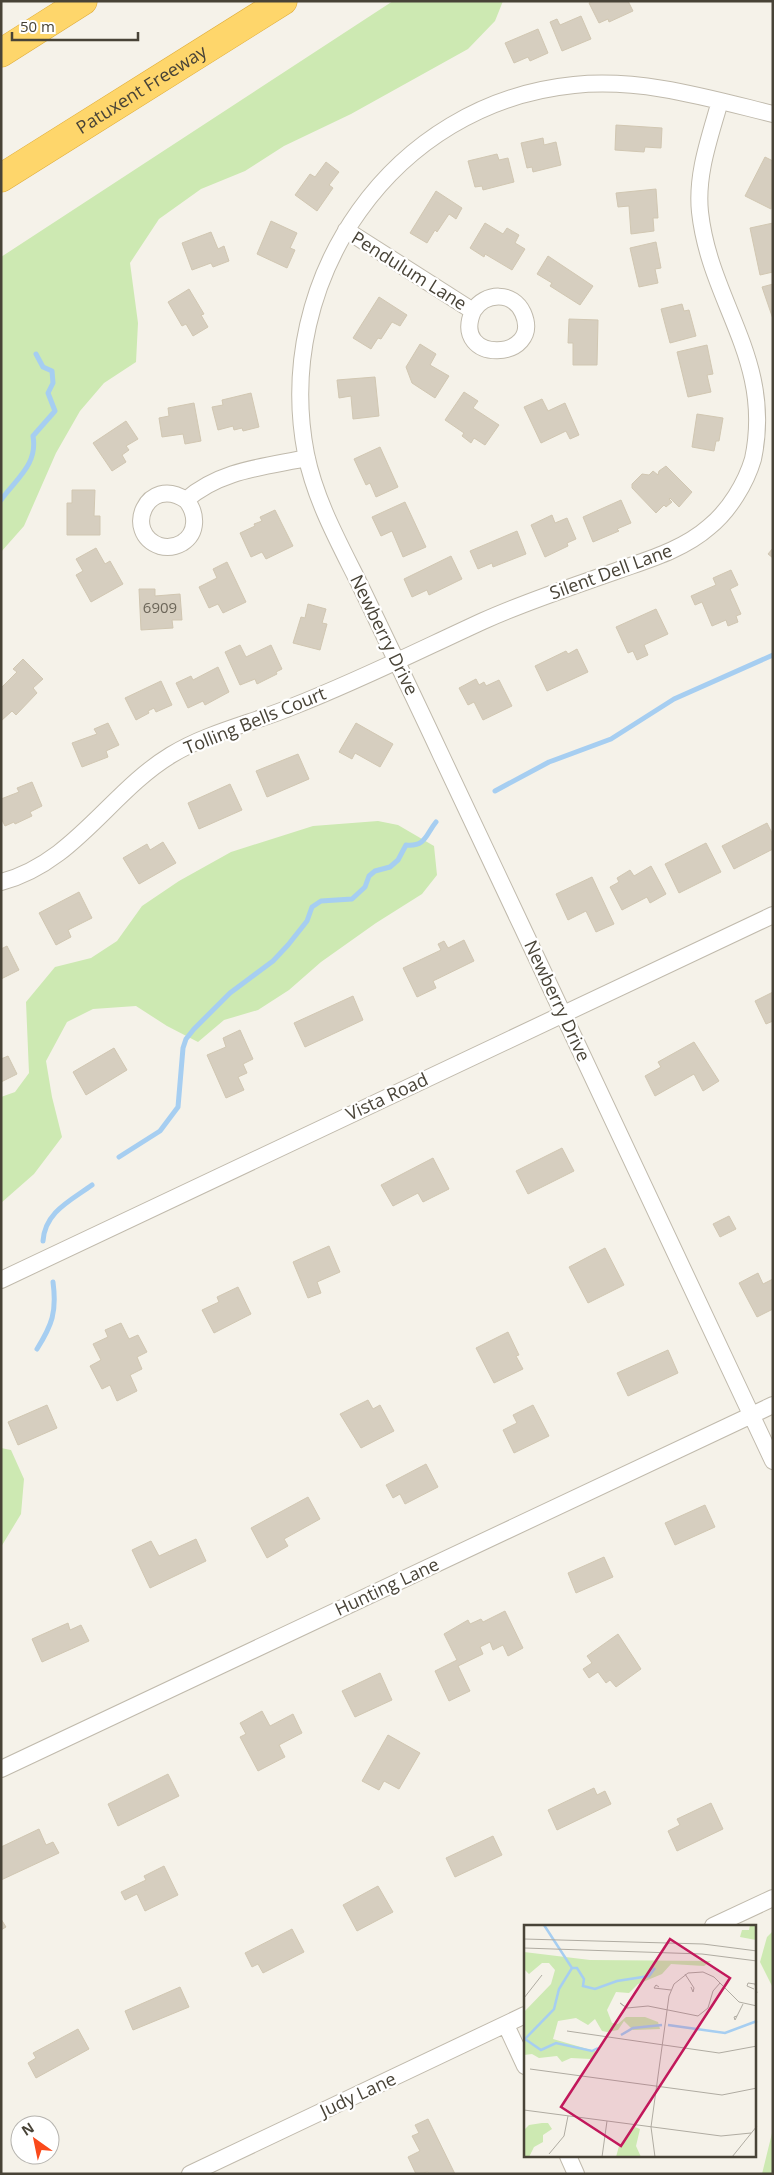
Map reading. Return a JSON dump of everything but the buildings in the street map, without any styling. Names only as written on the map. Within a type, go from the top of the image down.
[{"type":"highway","points":[[1,53],[83,1]]},
{"type":"highway","name":"Patuxent Freeway","points":[[1,178],[283,1]]},
{"type":"street","name":"Newberry Drive","points":[[773,114],[661,88],[605,83],[571,85],[538,91],[502,102],[472,115],[442,132],[412,154],[386,177],[346,230],[333,252],[321,279],[310,312],[303,349],[300,394],[307,458],[328,520],[397,662],[773,1460]]},
{"type":"street","name":"Silent Dell Lane","points":[[397,662],[494,616],[666,554],[710,527],[727,509],[741,487],[752,462],[760,432],[761,402],[757,374],[710,258],[700,212],[699,189],[703,161],[720,101]]},
{"type":"street","name":"Pendulum Lane","points":[[346,230],[473,311]]},
{"type":"street","points":[[186,500],[199,489],[228,474],[307,458]]},
{"type":"street","name":"Tolling Bells Court","points":[[1,882],[34,869],[56,856],[76,840],[146,772],[193,743],[292,707],[397,662]]},
{"type":"street","name":"Vista Road","points":[[1,1280],[773,914]]},
{"type":"street","name":"Hunting Lane","points":[[1,1768],[773,1405]]},
{"type":"street","points":[[715,1925],[773,1898]]},
{"type":"street","name":"Judy Lane","points":[[190,2174],[524,2016]]},
{"type":"street","points":[[506,2025],[524,2064]]},
{"type":"street","points":[[569,2158],[576,2174]]},
{"type":"green space","points":[[393,1],[503,1],[495,21],[468,49],[351,114],[284,146],[245,171],[201,189],[159,219],[130,263],[138,323],[136,362],[104,383],[80,411],[56,453],[24,526],[1,552],[1,257]]},
{"type":"green space","points":[[378,821],[398,825],[434,846],[437,875],[422,894],[376,923],[321,962],[289,990],[258,1010],[224,1020],[198,1042],[167,1026],[136,1006],[93,1009],[67,1022],[46,1061],[52,1097],[62,1137],[34,1174],[1,1203],[1,1097],[15,1092],[29,1073],[26,1002],[55,967],[91,958],[117,941],[142,906],[179,881],[231,852],[313,826]]},
{"type":"green space","points":[[1,1448],[11,1450],[24,1479],[21,1514],[1,1547]]},
{"type":"green space","points":[[773,1931],[773,1988],[760,1962],[767,1937]]},
{"type":"green space","points":[[773,2129],[773,2174],[762,2174]]},
{"type":"waterway","points":[[1,500],[29,463],[34,446],[33,436],[55,411],[48,393],[53,383],[52,371],[43,367],[36,354]]},
{"type":"waterway","points":[[495,791],[549,762],[611,739],[674,699],[773,655]]},
{"type":"waterway","points":[[119,1157],[160,1131],[178,1107],[183,1048],[186,1039],[194,1029],[230,993],[273,961],[307,921],[312,907],[321,901],[352,899],[365,887],[369,876],[375,871],[390,867],[398,860],[406,845],[422,842],[436,822]]},
{"type":"waterway","points":[[43,1241],[48,1222],[60,1208],[92,1185]]},
{"type":"waterway","points":[[37,1349],[50,1325],[54,1310],[53,1282]]}]
